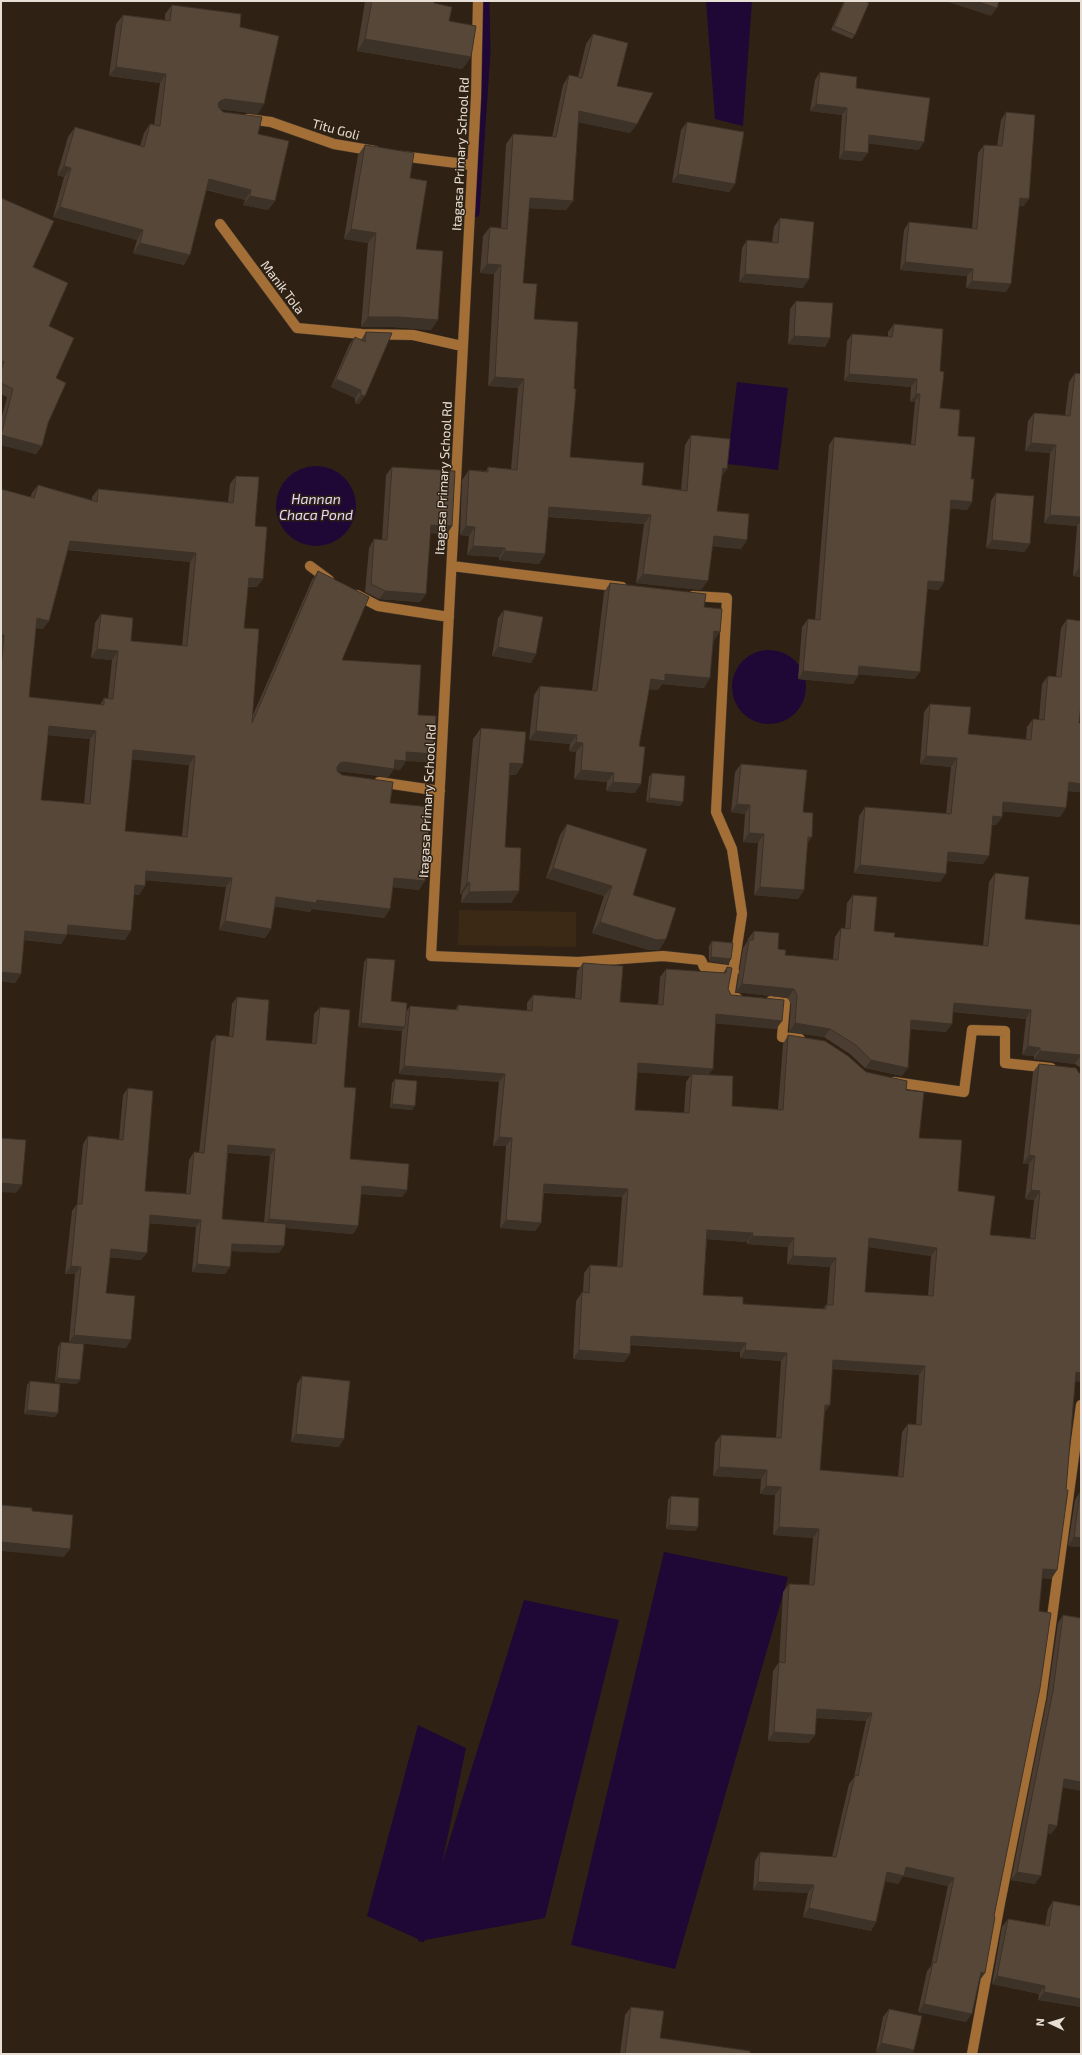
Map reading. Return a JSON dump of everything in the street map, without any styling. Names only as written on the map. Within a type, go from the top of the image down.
[{"type":"street","name":"Itagasa Primary School Rd","points":[[478,1],[476,97],[431,956],[578,962],[662,956],[701,960],[704,967],[734,971]]},
{"type":"street","name":"Titu Goli","points":[[241,118],[271,122],[334,144],[404,156],[472,165]]},
{"type":"street","name":"Manik Tola","points":[[220,224],[297,328],[362,334],[412,335],[462,346]]},
{"type":"street","points":[[310,566],[343,588],[378,606],[449,617]]},
{"type":"street","points":[[452,566],[634,589]]},
{"type":"street","points":[[684,596],[727,598],[716,812],[732,849],[742,914],[729,998],[745,999]]},
{"type":"street","points":[[367,781],[440,791]]},
{"type":"street","points":[[760,1000],[785,1003],[782,1037],[808,1041]]},
{"type":"street","points":[[884,1080],[964,1092],[972,1030],[1005,1031],[1005,1063],[1058,1068]]},
{"type":"street","points":[[972,2054],[1000,1903],[1041,1698],[1081,1405]]},
{"type":"shaded area","points":[[459,910],[576,912],[576,947],[458,945]]},
{"type":"water","points":[[706,1],[752,1],[743,126],[715,119]]},
{"type":"water","points":[[737,382],[788,388],[778,470],[727,464]]},
{"type":"water","name":"Hannan Chaca Pond","points":[[316,466],[331,469],[344,478],[353,491],[356,506],[353,521],[344,534],[331,543],[316,546],[301,543],[288,534],[279,521],[276,506],[279,491],[288,478],[301,469]]},
{"type":"water","points":[[769,650],[783,653],[795,661],[803,673],[806,687],[803,701],[795,713],[783,721],[769,724],[755,721],[743,713],[735,701],[732,687],[735,673],[743,661],[755,653]]},
{"type":"water","points":[[664,1552],[788,1577],[675,1969],[571,1945]]},
{"type":"water","points":[[524,1600],[619,1620],[545,1918],[425,1940],[424,1942],[418,1941],[418,1939],[367,1916],[418,1725],[466,1748],[442,1864]]},
{"type":"building","points":[[372,1],[434,1],[434,3],[452,7],[449,21],[476,26],[471,57],[365,39]]},
{"type":"building","points":[[845,1],[864,1],[869,3],[855,35],[834,26]]},
{"type":"building","points":[[976,1],[999,1],[997,8]]},
{"type":"building","points":[[172,5],[241,14],[240,27],[279,36],[264,104],[225,99],[220,101],[218,104],[219,108],[223,112],[262,117],[258,134],[289,141],[275,201],[250,196],[251,190],[209,179],[190,255],[140,243],[143,230],[60,207],[71,168],[64,166],[75,127],[144,147],[150,124],[160,126],[166,74],[116,67],[123,15],[170,21]]},
{"type":"building","points":[[593,34],[628,43],[617,86],[653,93],[637,124],[579,111],[573,201],[530,198],[523,283],[537,284],[534,319],[578,322],[574,389],[576,389],[570,457],[644,463],[642,485],[687,491],[691,435],[730,439],[727,469],[723,468],[717,511],[749,514],[747,540],[714,536],[708,581],[643,574],[651,515],[549,507],[545,554],[505,551],[505,548],[473,546],[475,527],[466,526],[469,470],[488,472],[488,467],[517,470],[524,379],[495,377],[501,265],[487,264],[490,227],[507,229],[513,134],[556,137],[569,75],[582,78]]},
{"type":"building","points":[[820,72],[857,77],[856,88],[930,98],[924,142],[869,135],[868,153],[844,151],[847,108],[816,104]]},
{"type":"building","points":[[1006,112],[1035,115],[1029,199],[1020,198],[1011,284],[972,281],[973,269],[905,262],[909,222],[977,229],[984,145],[1002,146]]},
{"type":"building","points":[[687,122],[744,132],[735,184],[678,174]]},
{"type":"building","points":[[365,145],[414,153],[410,178],[427,181],[416,249],[443,251],[438,320],[399,317],[368,317],[376,233],[351,229]]},
{"type":"building","points":[[1,198],[54,221],[33,267],[68,283],[49,326],[74,338],[56,378],[66,383],[48,423],[42,446],[1,435],[13,389],[1,383],[1,370],[4,362],[1,360]]},
{"type":"building","points":[[780,218],[814,222],[809,279],[745,274],[747,240],[778,243]]},
{"type":"building","points":[[796,301],[833,303],[830,338],[794,336]]},
{"type":"building","points":[[894,324],[943,329],[940,371],[944,372],[940,408],[960,410],[958,436],[975,437],[971,479],[974,479],[972,502],[951,500],[944,582],[928,581],[920,672],[859,666],[858,676],[803,671],[808,619],[820,620],[834,437],[915,445],[920,394],[916,394],[917,379],[849,374],[852,334],[892,337]]},
{"type":"building","points":[[366,332],[392,333],[365,396],[361,395],[361,390],[336,379],[355,337],[365,342]]},
{"type":"building","points":[[1075,373],[1081,374],[1081,517],[1050,515],[1056,445],[1031,443],[1034,413],[1070,416]]},
{"type":"building","points":[[392,467],[455,471],[452,526],[431,525],[426,594],[385,591],[371,584],[374,539],[387,540]]},
{"type":"building","points":[[236,476],[259,477],[255,526],[267,527],[263,579],[249,578],[244,628],[259,629],[252,723],[318,571],[369,597],[342,660],[421,665],[418,715],[436,716],[434,754],[406,752],[406,761],[395,760],[394,769],[344,762],[340,763],[337,767],[337,771],[342,775],[393,782],[390,803],[430,807],[425,881],[394,878],[390,909],[317,900],[316,903],[276,897],[271,929],[225,921],[232,878],[146,871],[145,886],[135,885],[131,931],[68,925],[67,935],[25,931],[21,974],[1,972],[1,670],[4,635],[1,635],[1,489],[34,498],[38,485],[97,502],[98,489],[233,503]],"holes":[[[70,541],[196,553],[187,646],[131,641],[133,618],[101,614],[97,649],[118,651],[113,699],[104,698],[104,705],[29,697],[37,618],[49,621]],[[49,726],[96,731],[90,804],[41,800]],[[133,750],[195,756],[187,837],[125,831]]]},
{"type":"building","points":[[996,493],[1034,496],[1030,544],[992,540]]},
{"type":"building","points":[[1081,545],[1081,568],[1079,568]]},
{"type":"building","points":[[610,583],[706,594],[704,607],[722,609],[720,632],[714,631],[710,678],[665,674],[665,681],[651,679],[639,746],[645,747],[641,784],[613,782],[614,773],[581,770],[583,743],[576,742],[577,735],[536,731],[540,686],[597,691]]},
{"type":"building","points":[[504,610],[543,617],[536,654],[498,647]]},
{"type":"building","points":[[1067,619],[1081,621],[1081,704],[1079,723],[1081,723],[1081,784],[1069,782],[1066,808],[1003,802],[1002,817],[993,816],[989,856],[948,852],[946,874],[860,865],[865,807],[951,814],[957,758],[926,756],[930,704],[971,707],[968,734],[1031,740],[1033,719],[1044,720],[1048,676],[1061,677]]},
{"type":"building","points":[[481,728],[526,732],[523,764],[510,763],[505,847],[521,848],[519,891],[469,892],[470,883],[467,882]]},
{"type":"building","points":[[741,764],[807,770],[803,812],[813,813],[812,837],[808,837],[804,890],[760,887],[764,834],[749,833],[750,805],[737,804]]},
{"type":"building","points":[[652,773],[685,776],[683,802],[649,798]]},
{"type":"building","points":[[567,824],[647,849],[633,895],[676,908],[666,939],[657,940],[600,922],[612,886],[553,868]]},
{"type":"building","points":[[995,873],[1029,877],[1025,919],[1081,925],[1081,1055],[1040,1051],[1040,1048],[1028,1046],[1031,1010],[954,1003],[952,1024],[911,1020],[908,1068],[871,1060],[856,1045],[830,1029],[795,1023],[797,995],[794,989],[742,984],[749,940],[753,940],[754,931],[779,933],[778,949],[786,950],[785,955],[838,960],[841,928],[850,929],[853,895],[877,897],[874,931],[895,933],[894,937],[988,946]]},
{"type":"building","points":[[712,941],[733,943],[731,959],[711,957]]},
{"type":"building","points":[[367,958],[395,960],[391,1001],[407,1003],[405,1027],[361,1023]]},
{"type":"building","points":[[583,963],[623,966],[620,1002],[663,1005],[666,969],[726,973],[727,967],[732,968],[728,989],[731,995],[784,1000],[782,1021],[716,1014],[713,1069],[638,1063],[635,1110],[689,1113],[692,1074],[733,1076],[732,1106],[783,1110],[788,1035],[825,1041],[848,1056],[866,1072],[907,1081],[906,1090],[924,1092],[919,1138],[962,1140],[958,1191],[995,1196],[990,1235],[1035,1239],[1040,1191],[1031,1190],[1035,1156],[1029,1155],[1039,1064],[1076,1068],[1079,1073],[1081,1073],[1081,1373],[1076,1372],[1066,1490],[1068,1490],[1057,1570],[1043,1569],[1039,1611],[1051,1613],[1040,1688],[994,1916],[985,1973],[981,1972],[972,2014],[924,2004],[933,1962],[936,1963],[954,1878],[906,1867],[904,1876],[887,1872],[876,1922],[809,1908],[814,1885],[758,1882],[760,1852],[836,1857],[855,1775],[858,1776],[872,1713],[817,1709],[815,1735],[774,1732],[779,1662],[785,1663],[789,1584],[814,1585],[819,1529],[779,1527],[781,1487],[766,1486],[767,1470],[719,1467],[721,1435],[781,1438],[787,1353],[745,1350],[746,1343],[631,1336],[630,1354],[579,1350],[582,1292],[589,1293],[590,1265],[622,1267],[628,1189],[544,1184],[541,1223],[506,1220],[512,1138],[499,1137],[505,1074],[404,1066],[410,1006],[458,1010],[458,1005],[532,1011],[533,995],[581,999]],"holes":[[[707,1230],[753,1233],[752,1236],[794,1238],[793,1256],[836,1258],[833,1305],[826,1305],[826,1309],[743,1304],[743,1297],[703,1295]],[[869,1238],[937,1248],[933,1296],[865,1292]],[[833,1360],[925,1366],[921,1425],[908,1424],[903,1477],[820,1470],[825,1405],[830,1405]]]},
{"type":"building","points":[[237,997],[269,1000],[266,1040],[316,1044],[320,1007],[350,1010],[344,1087],[356,1088],[350,1159],[409,1164],[407,1190],[362,1186],[358,1226],[269,1219],[275,1149],[228,1145],[222,1219],[286,1224],[284,1246],[232,1244],[230,1267],[197,1264],[201,1220],[150,1215],[147,1253],[111,1249],[106,1293],[135,1296],[131,1340],[74,1335],[81,1267],[71,1266],[77,1204],[82,1204],[88,1136],[123,1140],[128,1088],[153,1091],[145,1191],[190,1194],[194,1152],[204,1153],[216,1035],[233,1037]]},
{"type":"building","points":[[395,1079],[417,1081],[415,1106],[392,1104]]},
{"type":"building","points":[[1,1138],[26,1140],[22,1185],[1,1183]]},
{"type":"building","points":[[61,1342],[84,1344],[80,1380],[57,1378]]},
{"type":"building","points":[[302,1376],[350,1381],[344,1439],[296,1434]]},
{"type":"building","points":[[30,1381],[60,1384],[58,1413],[27,1410]]},
{"type":"building","points":[[1081,1492],[1081,1538],[1074,1537]]},
{"type":"building","points":[[671,1496],[699,1498],[698,1527],[669,1525]]},
{"type":"building","points":[[1,1505],[32,1508],[32,1511],[73,1515],[70,1549],[1,1542]]},
{"type":"building","points":[[1063,1615],[1081,1618],[1081,1782],[1064,1779],[1057,1826],[1049,1824],[1041,1876],[1017,1872],[1053,1691]]},
{"type":"building","points":[[1053,1901],[1081,1906],[1081,1999],[1044,1992],[1045,1986],[997,1976],[1008,1919],[1049,1926]]},
{"type":"building","points":[[631,2007],[664,2011],[660,2038],[750,2051],[750,2053],[756,2054],[625,2054]]},
{"type":"building","points":[[889,2009],[922,2016],[914,2050],[881,2043]]},
{"type":"waterway","points":[[475,213],[486,53],[485,1]]}]
